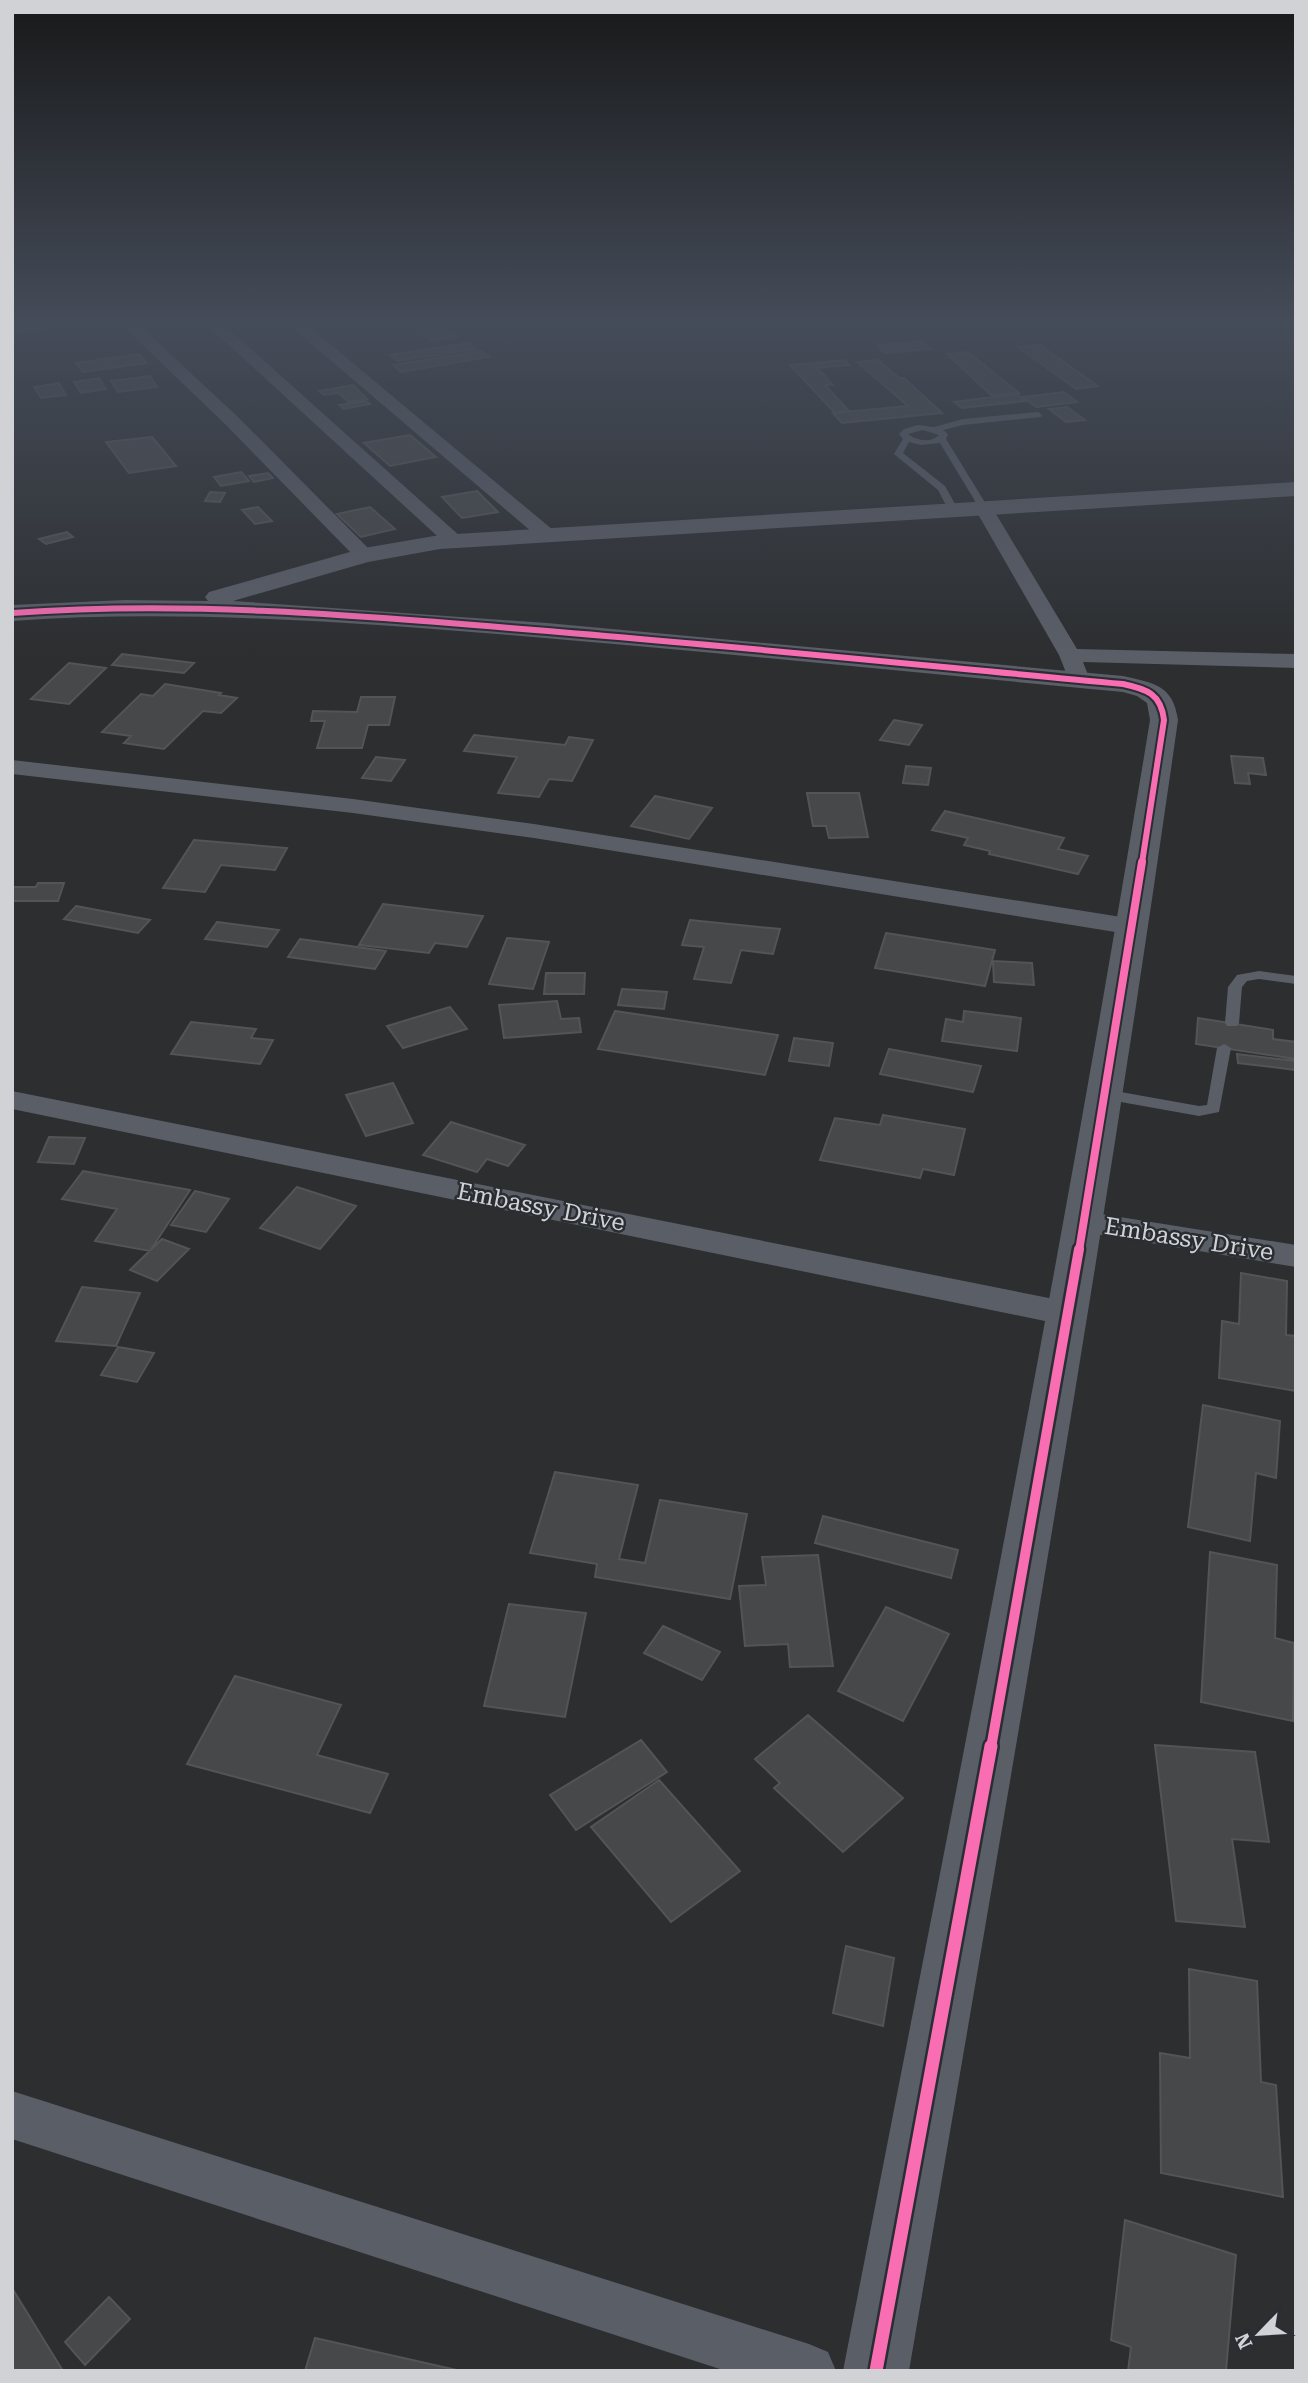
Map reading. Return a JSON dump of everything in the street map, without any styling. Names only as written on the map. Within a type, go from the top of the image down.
[{"type":"street","points":[[246,435],[364,555]]},
{"type":"street","points":[[337,435],[454,541]]},
{"type":"street","points":[[428,435],[545,534]]},
{"type":"street","points":[[263,599],[364,555],[454,541],[1296,488]]},
{"type":"street","points":[[876,2371],[1069,1314],[1082,1222],[1134,927],[1164,720],[1163,704],[1157,695],[1074,667],[984,509]]},
{"type":"street","points":[[12,613],[263,599],[552,631],[1074,667],[1296,662]]},
{"type":"street","points":[[12,768],[353,806],[534,831],[1134,927]]},
{"type":"street","name":"Embassy Drive","points":[[12,1100],[1069,1314]]},
{"type":"street","name":"Embassy Drive","points":[[1082,1222],[1296,1256]]},
{"type":"street","points":[[12,2115],[809,2371]]},
{"type":"lane","points":[[904,435],[907,439],[925,442],[942,439]]},
{"type":"lane","points":[[942,439],[944,435]]},
{"type":"lane","points":[[907,439],[898,454],[942,488],[954,511]]},
{"type":"lane","points":[[942,439],[984,509]]},
{"type":"lane","points":[[1232,1023],[1235,987],[1242,978],[1259,975],[1296,980]]},
{"type":"lane","points":[[1104,1094],[1199,1111],[1214,1110],[1224,1048]]},
{"type":"building","points":[[410,435],[436,457],[390,466],[364,443]]},
{"type":"building","points":[[152,437],[176,466],[129,473],[106,442]]},
{"type":"building","points":[[241,472],[249,481],[221,486],[214,477]]},
{"type":"building","points":[[268,473],[273,478],[254,482],[249,476]]},
{"type":"building","points":[[477,491],[498,512],[462,518],[442,497]]},
{"type":"building","points":[[210,492],[225,493],[220,502],[205,501]]},
{"type":"building","points":[[258,507],[272,521],[255,524],[242,510]]},
{"type":"building","points":[[370,507],[395,529],[361,537],[337,514]]},
{"type":"building","points":[[67,532],[73,537],[46,544],[39,539]]},
{"type":"building","points":[[122,654],[194,663],[184,673],[112,665]]},
{"type":"building","points":[[69,663],[106,668],[69,704],[31,699]]},
{"type":"building","points":[[165,684],[237,698],[221,713],[203,711],[164,749],[124,743],[131,736],[102,732],[141,694],[153,696]]},
{"type":"building","points":[[361,697],[395,697],[389,725],[368,725],[362,748],[317,748],[325,721],[311,721],[313,711],[357,712]]},
{"type":"building","points":[[894,720],[922,725],[909,745],[880,740]]},
{"type":"building","points":[[474,735],[565,745],[569,737],[593,740],[572,781],[549,779],[539,797],[498,793],[517,757],[464,751]]},
{"type":"building","points":[[1231,756],[1263,758],[1266,775],[1248,773],[1250,784],[1235,783]]},
{"type":"building","points":[[376,757],[405,760],[391,781],[362,778]]},
{"type":"building","points":[[906,766],[931,768],[928,785],[903,783]]},
{"type":"building","points":[[807,793],[859,793],[868,837],[829,838],[826,826],[813,826]]},
{"type":"building","points":[[655,796],[712,808],[689,839],[631,826]]},
{"type":"building","points":[[945,811],[1064,838],[1058,849],[1088,856],[1078,874],[989,854],[990,851],[964,845],[968,838],[932,830]]},
{"type":"building","points":[[194,840],[287,848],[275,870],[221,865],[205,892],[163,888]]},
{"type":"building","points":[[38,883],[64,883],[58,901],[12,901],[12,887],[36,887]]},
{"type":"building","points":[[383,904],[483,916],[467,947],[435,943],[429,953],[359,945]]},
{"type":"building","points":[[76,906],[150,920],[138,933],[64,919]]},
{"type":"building","points":[[690,920],[780,929],[773,954],[741,950],[731,983],[694,979],[704,947],[682,945]]},
{"type":"building","points":[[217,922],[279,930],[267,947],[205,939]]},
{"type":"building","points":[[886,933],[995,950],[985,986],[875,968]]},
{"type":"building","points":[[507,938],[549,942],[533,989],[489,984]]},
{"type":"building","points":[[300,939],[386,951],[375,969],[288,957]]},
{"type":"building","points":[[993,961],[1032,963],[1034,985],[994,982]]},
{"type":"building","points":[[546,973],[585,973],[584,994],[544,994]]},
{"type":"building","points":[[622,989],[667,992],[664,1009],[618,1005]]},
{"type":"building","points":[[557,1001],[561,1019],[579,1018],[581,1032],[504,1038],[499,1005]]},
{"type":"building","points":[[450,1007],[467,1029],[403,1048],[387,1026]]},
{"type":"building","points":[[615,1011],[778,1035],[765,1075],[598,1049]]},
{"type":"building","points":[[964,1011],[1021,1018],[1017,1051],[942,1041],[946,1019],[963,1022]]},
{"type":"building","points":[[1198,1018],[1273,1030],[1273,1039],[1296,1042],[1296,1059],[1196,1044]]},
{"type":"building","points":[[191,1022],[256,1029],[251,1038],[273,1040],[260,1064],[171,1054]]},
{"type":"building","points":[[794,1038],[833,1043],[829,1066],[789,1061]]},
{"type":"building","points":[[889,1049],[981,1066],[973,1092],[880,1074]]},
{"type":"building","points":[[1237,1054],[1296,1061],[1296,1070],[1238,1063]]},
{"type":"building","points":[[393,1083],[413,1123],[366,1136],[346,1095]]},
{"type":"building","points":[[883,1115],[965,1129],[954,1175],[923,1169],[920,1178],[820,1160],[835,1118],[880,1125]]},
{"type":"building","points":[[451,1122],[525,1145],[508,1166],[487,1159],[477,1172],[423,1155]]},
{"type":"building","points":[[49,1137],[85,1138],[74,1164],[38,1162]]},
{"type":"building","points":[[83,1171],[190,1190],[150,1251],[95,1241],[117,1209],[62,1199]]},
{"type":"building","points":[[297,1187],[356,1206],[320,1249],[260,1228]]},
{"type":"building","points":[[195,1191],[229,1199],[206,1232],[171,1225]]},
{"type":"building","points":[[162,1239],[189,1249],[157,1281],[130,1270]]},
{"type":"building","points":[[1241,1273],[1287,1281],[1286,1335],[1296,1336],[1296,1391],[1219,1378],[1222,1321],[1239,1324]]},
{"type":"building","points":[[82,1287],[140,1293],[116,1346],[56,1341]]},
{"type":"building","points":[[118,1347],[154,1353],[137,1382],[101,1375]]},
{"type":"building","points":[[1203,1405],[1280,1421],[1276,1478],[1256,1473],[1250,1541],[1188,1527]]},
{"type":"building","points":[[555,1472],[638,1485],[619,1559],[645,1563],[660,1500],[747,1514],[730,1599],[595,1577],[597,1564],[530,1553]]},
{"type":"building","points":[[823,1516],[958,1550],[951,1578],[815,1543]]},
{"type":"building","points":[[1210,1552],[1277,1565],[1275,1638],[1294,1643],[1293,1721],[1201,1702]]},
{"type":"building","points":[[818,1555],[833,1666],[790,1667],[788,1644],[745,1646],[739,1586],[766,1585],[762,1557]]},
{"type":"building","points":[[509,1604],[586,1613],[565,1717],[484,1706]]},
{"type":"building","points":[[886,1607],[949,1634],[903,1721],[838,1691]]},
{"type":"building","points":[[663,1626],[720,1652],[702,1680],[644,1653]]},
{"type":"building","points":[[235,1676],[341,1705],[317,1755],[388,1774],[370,1813],[187,1764]]},
{"type":"building","points":[[808,1715],[903,1798],[843,1852],[774,1788],[780,1783],[755,1759]]},
{"type":"building","points":[[641,1740],[667,1772],[576,1830],[550,1795]]},
{"type":"building","points":[[1155,1745],[1255,1752],[1269,1842],[1232,1839],[1245,1927],[1176,1921]]},
{"type":"building","points":[[659,1780],[740,1871],[671,1922],[591,1827]]},
{"type":"building","points":[[846,1946],[894,1958],[883,2026],[833,2013]]},
{"type":"building","points":[[1189,1969],[1257,1981],[1261,2082],[1276,2085],[1283,2197],[1161,2173],[1160,2053],[1190,2058]]},
{"type":"building","points":[[1125,2220],[1236,2255],[1226,2371],[1128,2371],[1131,2347],[1111,2340]]},
{"type":"building","points":[[12,2288],[63,2371],[12,2371]]},
{"type":"building","points":[[109,2297],[130,2319],[85,2365],[65,2342]]},
{"type":"building","points":[[315,2338],[461,2371],[305,2371]]},
{"type":"cycle path","points":[[12,613],[182,607],[465,624],[1123,684],[1147,690],[1157,697],[1160,703],[1164,720],[1064,1340],[876,2371]]}]
